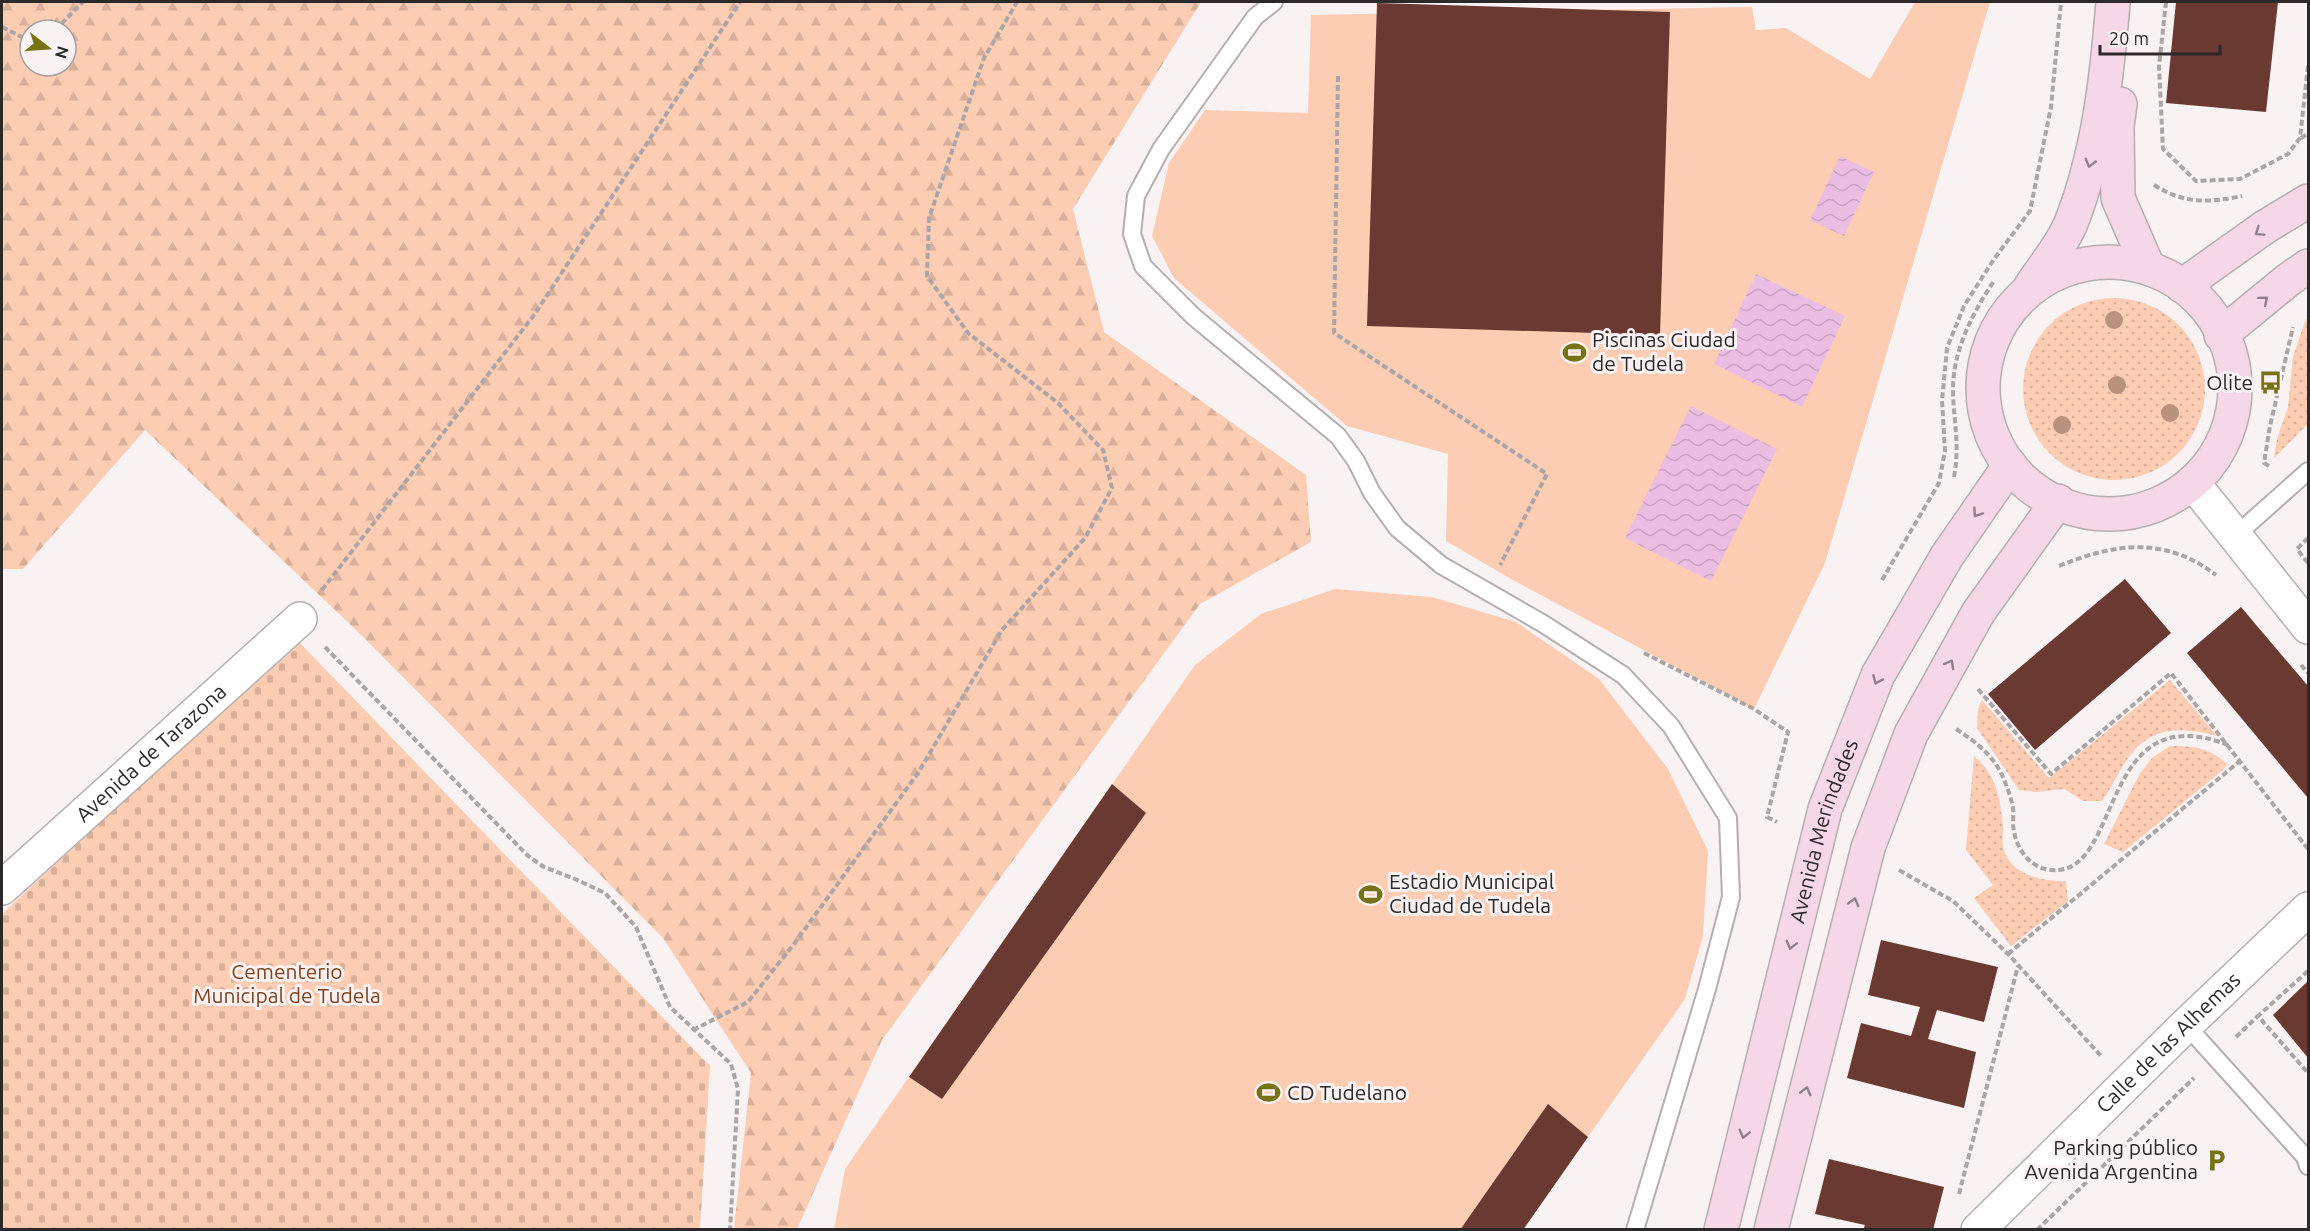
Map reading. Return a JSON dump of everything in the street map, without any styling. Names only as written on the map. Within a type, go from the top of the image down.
[{"type":"main road","points":[[2031,286],[2087,261],[2148,267],[2182,286],[2205,308],[2221,336],[2236,373],[2234,414],[2219,452],[2193,483],[2162,503],[2127,513],[2091,513],[2058,501],[2032,486],[2010,465],[1990,430],[1982,391],[1986,351],[2004,314],[2031,286],[2070,225],[2090,164],[2101,115],[2113,2]]},
{"type":"main road","points":[[2134,2],[2117,126],[2118,198],[2148,267]]},
{"type":"main road","points":[[2182,286],[2265,227],[2308,201]]},
{"type":"main road","points":[[2221,336],[2308,266]]},
{"type":"main road","name":"Avenida Merindades","points":[[1721,1230],[1825,809],[1878,675],[1947,556],[2010,465]]},
{"type":"main road","points":[[1771,1230],[1869,848],[1911,734],[1978,613],[2058,501]]},
{"type":"street","points":[[2193,483],[2308,627]]},
{"type":"street","name":"Avenida de Tarazona","points":[[2,888],[300,619]]},
{"type":"street","name":"Calle de las Alhemas","points":[[1978,1230],[2186,1025],[2308,909]]},
{"type":"lane","points":[[1274,2],[1255,17],[1161,149],[1136,196],[1132,234],[1143,266],[1194,317],[1338,436],[1356,461],[1371,493],[1397,528],[1442,565],[1542,623],[1623,675],[1671,726],[1728,818],[1731,897],[1707,989],[1635,1230]]},
{"type":"lane","points":[[2235,537],[2308,471]]},
{"type":"lane","points":[[2186,1025],[2305,1157],[2308,1166]]},
{"type":"path","points":[[67,18],[83,2]]},
{"type":"path","points":[[729,1230],[738,1089],[731,1064],[670,1007],[636,927],[605,893],[544,867],[527,855],[300,619],[534,315],[740,2]]},
{"type":"path","points":[[693,1030],[748,1002],[794,944],[918,773],[1002,630],[1085,538],[1112,488],[1103,450],[1058,403],[968,333],[927,276],[929,218],[984,57],[1017,2]]},
{"type":"path","points":[[1882,580],[1939,483],[1946,451],[1942,401],[1947,348],[1964,306],[1994,259],[2030,211],[2051,107],[2061,2]]},
{"type":"path","points":[[2166,2],[2159,66],[2163,149],[2196,181],[2240,179],[2289,154],[2300,138],[2308,66]]},
{"type":"path","points":[[2,27],[18,35]]},
{"type":"path","points":[[1338,76],[1334,333],[1547,474],[1498,569]]},
{"type":"path","points":[[2300,138],[2308,134]]},
{"type":"path","points":[[2275,470],[2264,463],[2292,329],[2297,323]]},
{"type":"path","points":[[2308,538],[2297,549],[2308,563]]},
{"type":"path","points":[[2051,569],[2090,553],[2140,546],[2173,551],[2207,568],[2223,580]]},
{"type":"path","points":[[1639,650],[1754,710],[1788,732],[1767,817],[1777,822]]},
{"type":"path","points":[[2294,657],[2308,673]]},
{"type":"path","points":[[1971,697],[1976,686],[2051,774],[2171,673],[2308,849]]},
{"type":"path","points":[[1950,738],[1960,718]]},
{"type":"path","points":[[1955,729],[1983,748],[2002,775],[2013,810],[2016,844],[2038,867],[2053,871],[2069,867],[2081,859],[2094,845],[2109,807],[2123,782],[2141,756],[2154,743],[2185,735],[2229,746]]},
{"type":"path","points":[[2008,954],[2240,761]]},
{"type":"path","points":[[1896,868],[1953,901],[2008,954],[2103,1058],[2111,1050]]},
{"type":"path","points":[[1959,1195],[2018,965]]},
{"type":"path","points":[[2037,1230],[2258,1016],[2308,971]]},
{"type":"path","points":[[2258,1016],[2308,1073]]},
{"type":"green space","points":[[2,2],[1201,2],[1073,209],[1104,332],[1306,475],[1311,542],[1200,604],[882,1040],[797,1229],[734,1229],[751,1073],[663,938],[356,630],[145,430],[23,569],[2,569]]},
{"type":"green space","name":"Piscinas Ciudad de Tudela","points":[[1915,2],[1990,2],[1825,563],[1754,709],[1513,580],[1446,541],[1448,454],[1347,426],[1174,278],[1152,236],[1169,163],[1205,110],[1308,113],[1311,15],[1752,7],[1756,30],[1786,28],[1870,79]]},
{"type":"green space","points":[[2114,298],[2149,305],[2165,313],[2178,325],[2190,338],[2198,354],[2205,389],[2198,424],[2190,440],[2178,453],[2165,465],[2149,473],[2114,480],[2079,473],[2063,465],[2050,453],[2038,440],[2030,424],[2023,389],[2030,354],[2038,338],[2050,325],[2063,313],[2079,305]]},
{"type":"green space","points":[[2308,317],[2308,424],[2274,458],[2277,439],[2288,407],[2293,357]]},
{"type":"green space","name":"Estadio Municipal Ciudad de Tudela","points":[[1335,589],[1432,597],[1516,622],[1599,679],[1668,769],[1708,851],[1703,936],[1685,999],[1523,1229],[834,1230],[845,1169],[1195,665],[1261,614]]},
{"type":"green space","name":"Cementerio Municipal de Tudela","points":[[296,639],[710,1066],[700,1229],[2,1230],[2,914]]},
{"type":"green space","points":[[2170,680],[2217,736],[2178,730],[2155,735],[2135,749],[2102,801],[2083,801],[2064,789],[2036,792],[2019,790],[1977,728],[1978,709],[1982,700],[2049,778]]},
{"type":"green space","points":[[2170,746],[2186,746],[2207,751],[2227,764],[2224,769],[2123,852],[2104,844],[2139,775],[2152,758]]},
{"type":"green space","points":[[1974,756],[1988,771],[1996,788],[2006,856],[2019,870],[2027,874],[2047,880],[2066,881],[2068,901],[2011,946],[1974,898],[1993,885],[1966,850]]},
{"type":"water","points":[[1840,156],[1874,172],[1844,236],[1810,220]]},
{"type":"water","points":[[1756,274],[1845,316],[1802,407],[1714,364]]},
{"type":"water","points":[[1691,406],[1777,449],[1711,581],[1625,538]]},
{"type":"building","points":[[2176,2],[2278,2],[2266,112],[2166,103]]},
{"type":"building","points":[[1377,3],[1670,12],[1660,335],[1367,326]]},
{"type":"building","points":[[2125,579],[2171,633],[2035,750],[1988,694]]},
{"type":"building","points":[[2241,607],[2308,686],[2308,798],[2187,653]]},
{"type":"building","points":[[1112,784],[1146,813],[942,1099],[909,1077]]},
{"type":"building","points":[[1881,940],[1998,967],[1984,1022],[1937,1010],[1928,1039],[1976,1052],[1964,1108],[1847,1078],[1861,1023],[1911,1036],[1920,1007],[1868,995]]},
{"type":"building","points":[[2308,981],[2308,1058],[2273,1015]]},
{"type":"building","points":[[1548,1104],[1588,1137],[1523,1230],[1460,1230]]},
{"type":"building","points":[[1829,1159],[1944,1187],[1933,1230],[1863,1230],[1865,1225],[1815,1214]]},
{"type":"place","name":"Piscinas Ciudad de Tudela","points":[[1574,352]]},
{"type":"place","name":"Olite","points":[[2271,383]]},
{"type":"place","name":"Estadio Municipal Ciudad de Tudela","points":[[1371,894]]},
{"type":"place","name":"CD Tudelano","points":[[1269,1093]]},
{"type":"place","name":"Parking público Avenida Argentina","points":[[2216,1160]]}]
